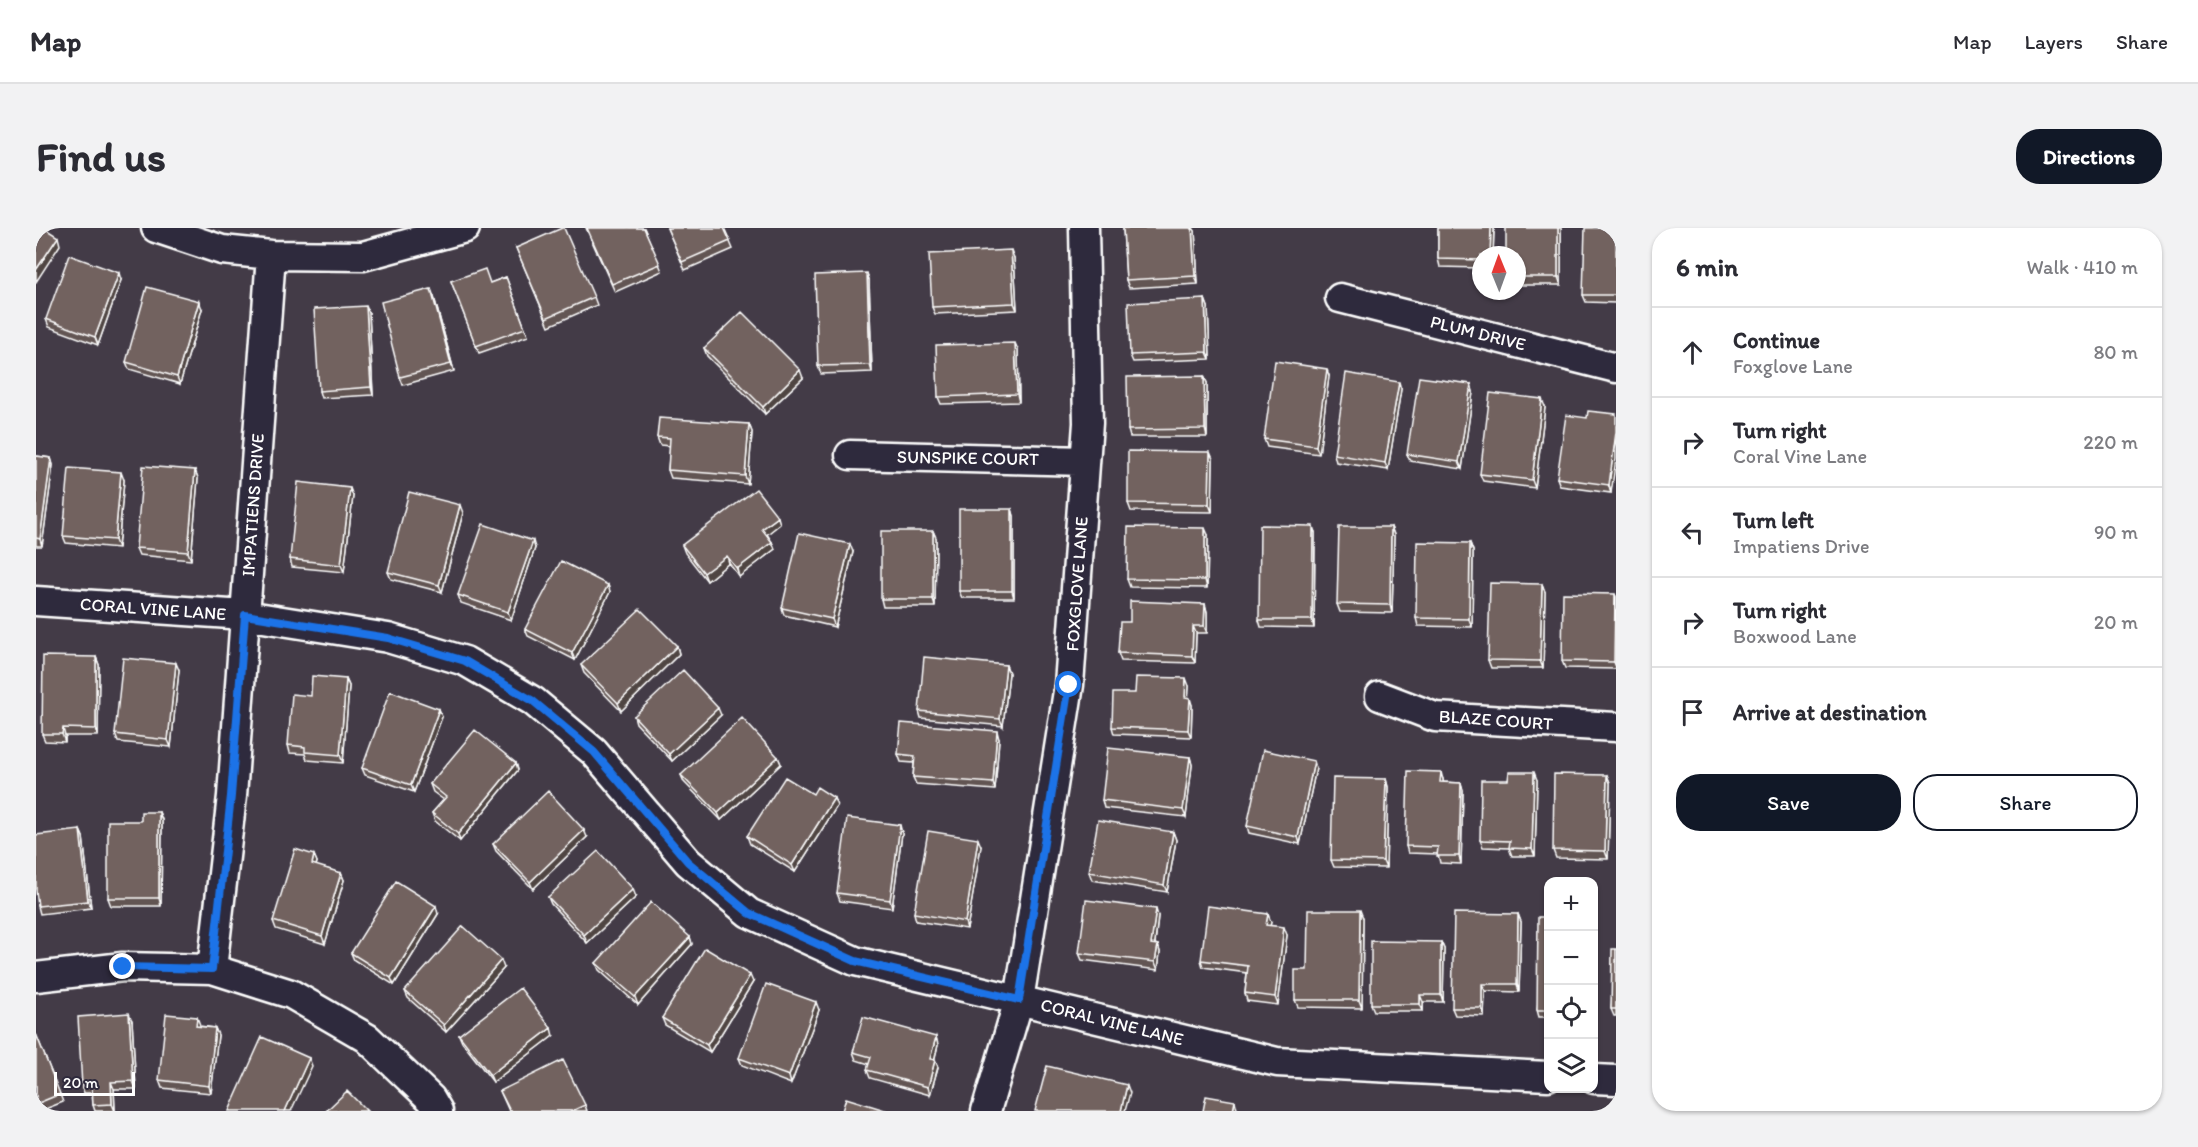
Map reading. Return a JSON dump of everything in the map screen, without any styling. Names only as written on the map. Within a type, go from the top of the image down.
[{"type":"street","points":[[156,228],[222,250],[271,255],[363,256],[465,228]]},
{"type":"street","name":"FOXGLOVE LANE","points":[[986,1111],[1019,1000],[1069,685],[1088,423],[1084,228]]},
{"type":"street","name":"IMPATIENS DRIVE","points":[[212,969],[231,796],[271,255]]},
{"type":"street","name":"PLUM DRIVE","points":[[1340,298],[1616,368]]},
{"type":"street","name":"SUNSPIKE COURT","points":[[850,455],[1085,461]]},
{"type":"street","name":"CORAL VINE LANE","points":[[36,601],[245,615],[388,638],[465,661],[533,701],[594,752],[688,862],[749,913],[855,961],[1277,1062],[1544,1076]]},
{"type":"street","name":"BLAZE COURT","points":[[1380,696],[1435,717],[1616,727]]},
{"type":"street","points":[[36,977],[123,967],[212,969],[291,994],[367,1038],[431,1099],[438,1111]]},
{"type":"street","points":[[1598,1079],[1616,1080]]},
{"type":"building","points":[[36,228],[44,228],[58,237],[36,270]]},
{"type":"building","points":[[564,228],[594,297],[546,318],[516,248]]},
{"type":"building","points":[[587,228],[644,228],[660,264],[612,284]]},
{"type":"building","points":[[667,228],[724,228],[730,241],[682,262]]},
{"type":"building","points":[[1123,228],[1192,228],[1195,276],[1126,280]]},
{"type":"building","points":[[1438,228],[1491,228],[1490,246],[1472,246],[1472,260],[1438,259]]},
{"type":"building","points":[[1506,228],[1558,228],[1558,277],[1526,277],[1526,246],[1506,246]]},
{"type":"building","points":[[1585,228],[1616,228],[1616,295],[1583,295]]},
{"type":"building","points":[[1011,250],[1014,303],[932,307],[929,254]]},
{"type":"building","points":[[69,255],[119,273],[95,337],[46,319]]},
{"type":"building","points":[[485,269],[490,283],[506,277],[525,328],[476,346],[451,281]]},
{"type":"building","points":[[867,273],[870,365],[818,366],[815,275]]},
{"type":"building","points":[[147,287],[199,301],[177,377],[126,362]]},
{"type":"building","points":[[431,289],[451,364],[400,377],[381,302]]},
{"type":"building","points":[[1205,299],[1207,352],[1130,355],[1128,303]]},
{"type":"building","points":[[366,306],[371,387],[319,391],[314,309]]},
{"type":"building","points":[[742,312],[800,370],[763,407],[704,348]]},
{"type":"building","points":[[1015,343],[1017,394],[938,397],[936,345]]},
{"type":"building","points":[[1275,361],[1327,369],[1316,446],[1264,439]]},
{"type":"building","points":[[1346,373],[1399,382],[1385,463],[1334,454]]},
{"type":"building","points":[[1204,376],[1205,429],[1128,430],[1127,377]]},
{"type":"building","points":[[1419,377],[1471,384],[1459,462],[1407,454]]},
{"type":"building","points":[[1490,393],[1542,399],[1532,480],[1480,474]]},
{"type":"building","points":[[1588,411],[1616,414],[1609,485],[1557,478],[1566,415],[1587,418]]},
{"type":"building","points":[[659,418],[749,424],[745,476],[668,470],[670,438],[657,437]]},
{"type":"building","points":[[1128,451],[1210,452],[1209,504],[1128,503]]},
{"type":"building","points":[[36,456],[51,458],[40,539],[36,538]]},
{"type":"building","points":[[143,466],[195,470],[188,552],[136,548]]},
{"type":"building","points":[[69,468],[121,472],[115,540],[63,536]]},
{"type":"building","points":[[298,482],[350,488],[341,565],[290,559]]},
{"type":"building","points":[[756,489],[778,517],[762,529],[772,542],[737,569],[727,556],[704,573],[682,545]]},
{"type":"building","points":[[409,492],[460,505],[439,585],[388,572]]},
{"type":"building","points":[[959,509],[1012,509],[1012,591],[959,591]]},
{"type":"building","points":[[483,524],[533,541],[508,612],[458,595]]},
{"type":"building","points":[[1260,525],[1313,526],[1312,620],[1259,620]]},
{"type":"building","points":[[1128,527],[1205,528],[1205,580],[1127,579]]},
{"type":"building","points":[[1339,527],[1391,527],[1390,605],[1337,604]]},
{"type":"building","points":[[881,531],[933,531],[933,599],[881,599]]},
{"type":"building","points":[[799,533],[850,544],[832,619],[782,608]]},
{"type":"building","points":[[1417,542],[1470,543],[1469,619],[1416,618]]},
{"type":"building","points":[[561,561],[608,585],[572,653],[525,629]]},
{"type":"building","points":[[1490,583],[1542,584],[1540,661],[1488,660]]},
{"type":"building","points":[[1563,593],[1615,594],[1614,662],[1562,661]]},
{"type":"building","points":[[1130,601],[1205,604],[1204,626],[1193,626],[1192,656],[1118,653],[1120,622],[1130,622]]},
{"type":"building","points":[[640,609],[677,646],[618,703],[581,665]]},
{"type":"building","points":[[43,656],[96,657],[96,729],[63,728],[62,734],[42,734]]},
{"type":"building","points":[[924,657],[1006,665],[1000,719],[919,711]]},
{"type":"building","points":[[123,658],[176,663],[168,740],[115,734]]},
{"type":"building","points":[[683,670],[718,708],[669,754],[634,716]]},
{"type":"building","points":[[312,676],[346,679],[340,755],[305,752],[305,747],[288,745],[292,694],[311,696]]},
{"type":"building","points":[[1136,677],[1186,678],[1185,697],[1190,698],[1188,730],[1112,727],[1113,693],[1135,693]]},
{"type":"building","points":[[390,691],[439,709],[411,785],[362,768]]},
{"type":"building","points":[[742,718],[778,757],[718,813],[681,775]]},
{"type":"building","points":[[901,723],[997,731],[993,783],[913,777],[915,756],[898,754]]},
{"type":"building","points":[[475,730],[516,763],[458,834],[432,813],[446,797],[430,784]]},
{"type":"building","points":[[1108,748],[1190,757],[1183,810],[1102,800]]},
{"type":"building","points":[[1263,750],[1314,761],[1298,837],[1247,826]]},
{"type":"building","points":[[1408,771],[1441,772],[1440,782],[1461,783],[1459,856],[1437,856],[1438,847],[1406,846]]},
{"type":"building","points":[[1509,772],[1534,772],[1532,849],[1509,848],[1510,841],[1480,840],[1481,780],[1508,780]]},
{"type":"building","points":[[1554,774],[1607,775],[1605,851],[1553,850]]},
{"type":"building","points":[[785,777],[813,794],[817,787],[834,798],[792,865],[747,836]]},
{"type":"building","points":[[1333,778],[1386,779],[1383,861],[1331,860]]},
{"type":"building","points":[[548,791],[584,830],[530,882],[493,844]]},
{"type":"building","points":[[141,812],[159,812],[159,898],[108,898],[108,821],[141,821]]},
{"type":"building","points":[[847,818],[900,825],[890,900],[837,893]]},
{"type":"building","points":[[1098,820],[1173,832],[1164,885],[1089,872]]},
{"type":"building","points":[[80,830],[88,901],[38,906],[36,835]]},
{"type":"building","points":[[928,831],[978,839],[965,922],[914,913]]},
{"type":"building","points":[[295,849],[314,855],[312,864],[341,873],[322,936],[273,921]]},
{"type":"building","points":[[598,851],[633,889],[584,935],[548,897]]},
{"type":"building","points":[[396,881],[436,906],[391,978],[351,953]]},
{"type":"building","points":[[1086,900],[1156,909],[1151,944],[1158,945],[1155,962],[1079,953]]},
{"type":"building","points":[[651,902],[690,937],[635,997],[596,963]]},
{"type":"building","points":[[1208,906],[1268,914],[1266,925],[1284,927],[1275,997],[1245,993],[1248,966],[1201,960]]},
{"type":"building","points":[[1308,910],[1360,910],[1359,1000],[1295,1000],[1295,970],[1307,970]]},
{"type":"building","points":[[1454,913],[1518,914],[1517,984],[1482,984],[1482,1008],[1452,1008]]},
{"type":"building","points":[[1538,917],[1544,917],[1544,1010],[1537,1010]]},
{"type":"building","points":[[463,926],[501,960],[444,1025],[405,991]]},
{"type":"building","points":[[1371,941],[1441,942],[1441,995],[1420,995],[1420,1004],[1371,1004]]},
{"type":"building","points":[[705,948],[750,975],[707,1045],[662,1018]]},
{"type":"building","points":[[1612,949],[1616,949],[1616,1009],[1611,1009]]},
{"type":"building","points":[[766,984],[816,1002],[789,1076],[739,1058]]},
{"type":"building","points":[[520,988],[551,1028],[490,1075],[459,1035]]},
{"type":"building","points":[[129,1013],[133,1081],[111,1082],[112,1104],[93,1105],[92,1085],[82,1086],[78,1017]]},
{"type":"building","points":[[166,1014],[197,1017],[196,1026],[215,1028],[209,1086],[159,1080]]},
{"type":"building","points":[[863,1017],[936,1037],[930,1059],[935,1060],[928,1087],[867,1070],[871,1057],[853,1052]]},
{"type":"building","points":[[36,1034],[60,1094],[36,1104]]},
{"type":"building","points":[[262,1037],[309,1058],[285,1111],[229,1111]]},
{"type":"building","points":[[563,1060],[585,1105],[572,1111],[510,1111],[500,1091]]},
{"type":"building","points":[[1047,1066],[1127,1085],[1121,1111],[1035,1111]]},
{"type":"building","points":[[347,1091],[367,1111],[326,1111]]},
{"type":"building","points":[[1206,1096],[1235,1101],[1233,1111],[1203,1111]]},
{"type":"building","points":[[846,1098],[888,1111],[842,1111]]},
{"type":"route","points":[[123,967],[212,969],[231,796],[245,615],[388,638],[465,661],[533,701],[594,752],[688,862],[749,913],[855,961],[1019,1000],[1069,685]]}]
